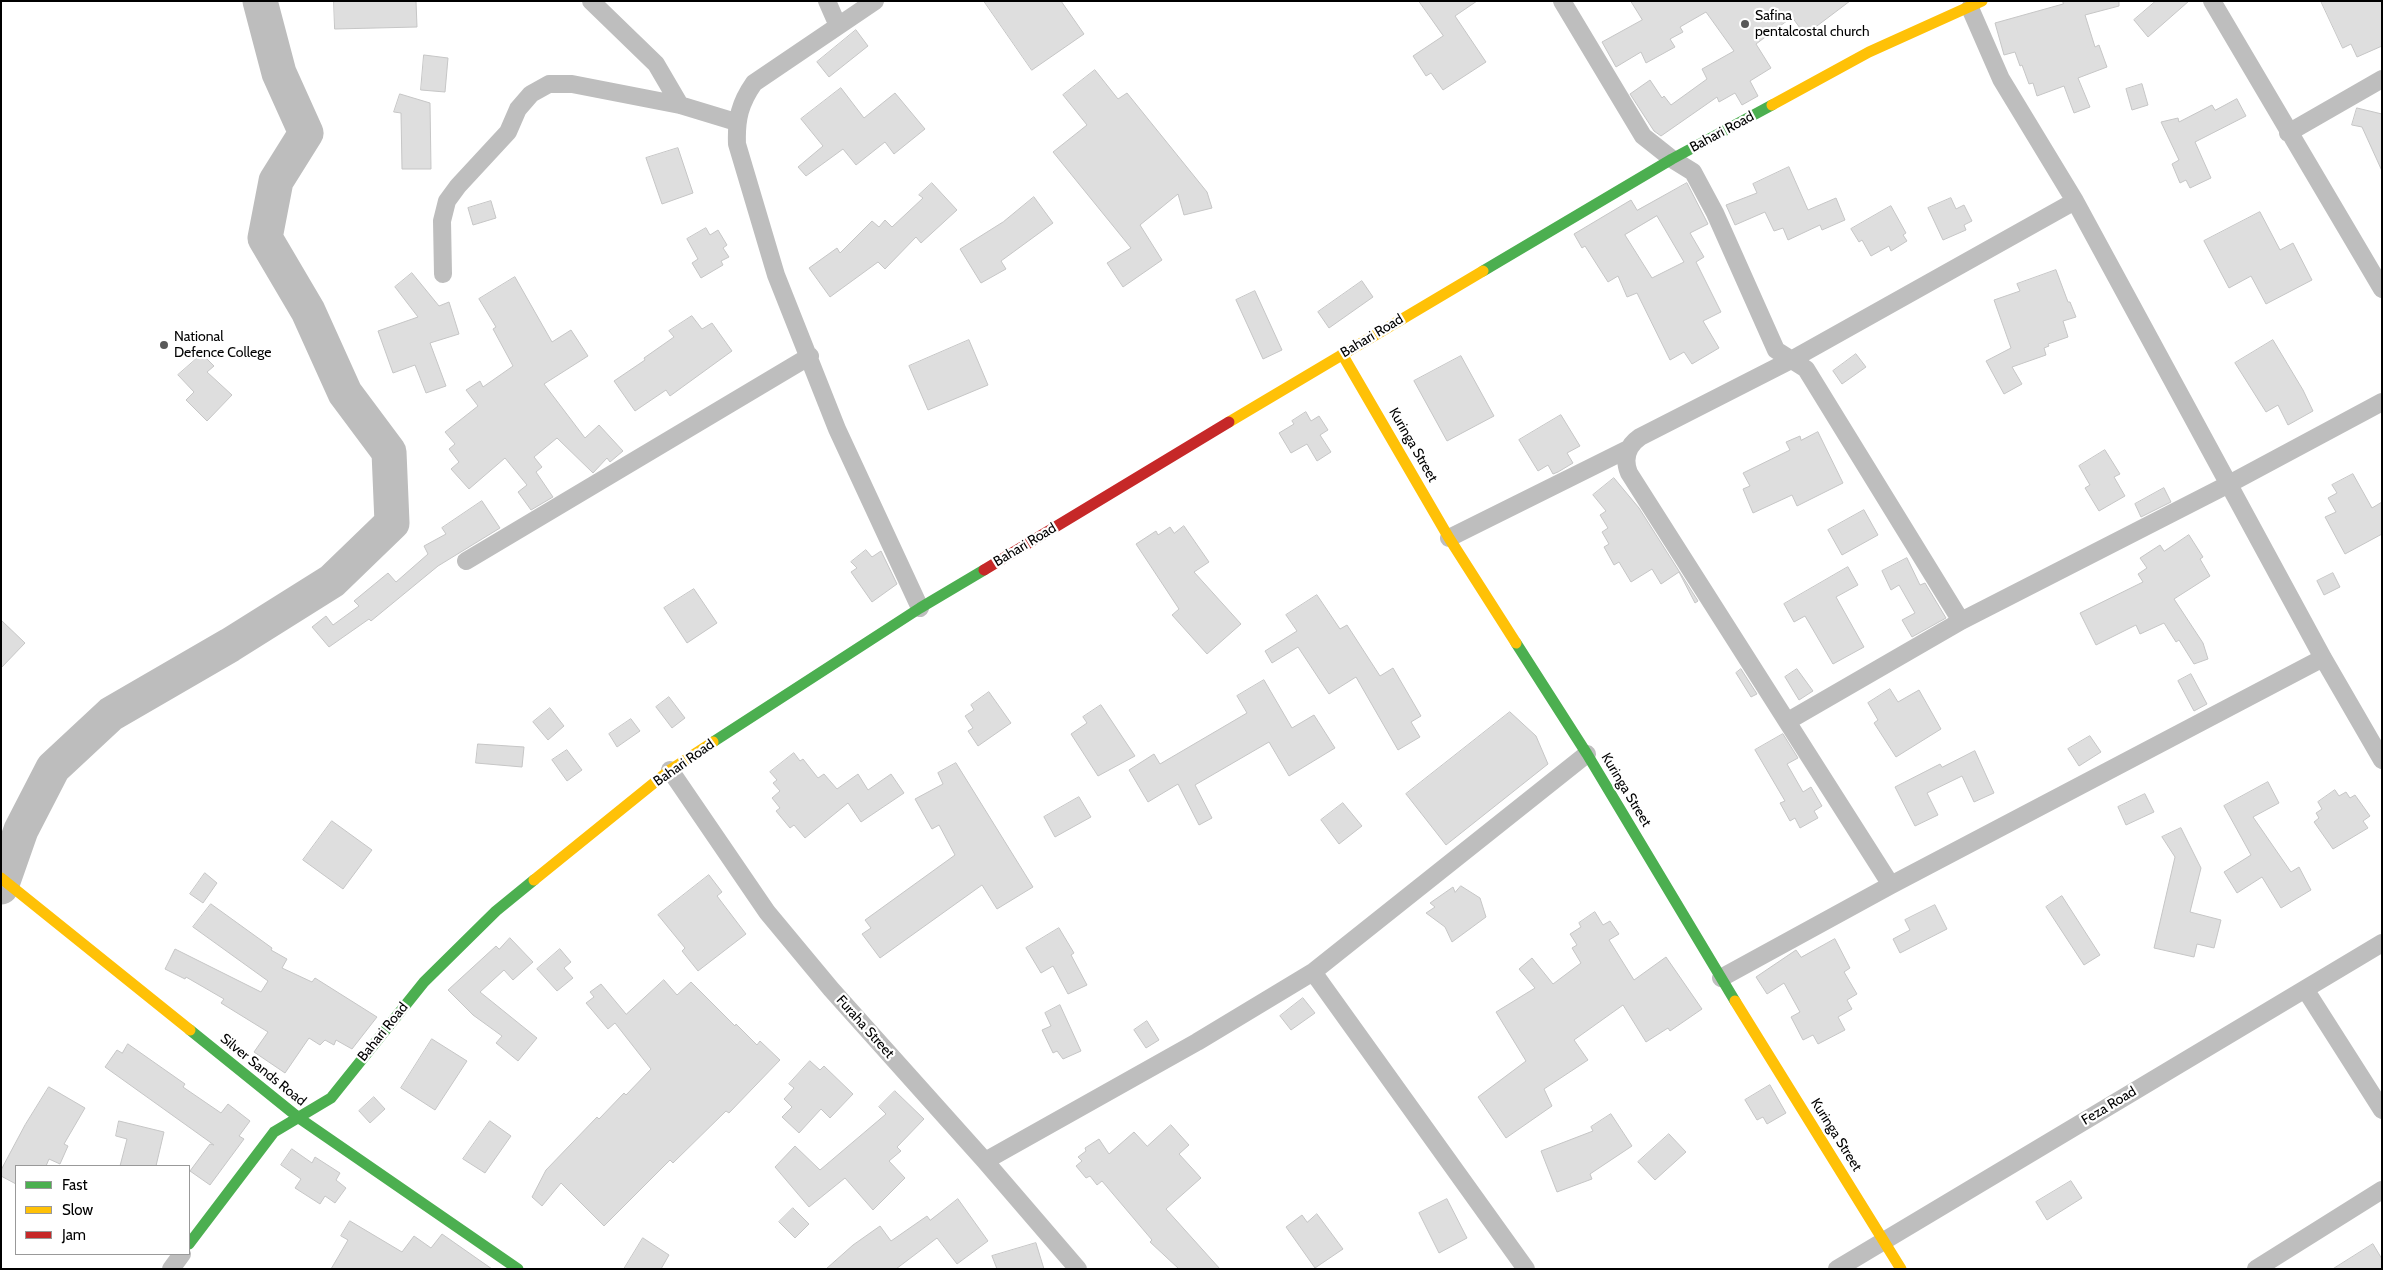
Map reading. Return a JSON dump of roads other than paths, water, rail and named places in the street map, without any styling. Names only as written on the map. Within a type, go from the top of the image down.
[{"type":"street","points":[[591,1],[656,64],[680,105]]},
{"type":"street","points":[[827,1],[838,26]]},
{"type":"street","points":[[875,1],[754,83],[742,101],[736,122],[737,144],[776,275],[838,429],[920,608]]},
{"type":"street","points":[[1562,1],[1643,136],[1672,159],[1693,172],[1715,213],[1776,350],[1806,369],[1961,621]]},
{"type":"street","points":[[2212,1],[2288,133],[2382,289]]},
{"type":"street","points":[[1976,4],[2001,79],[2074,201],[2323,658],[2382,760]]},
{"type":"street","name":"Bahari Road","points":[[190,1243],[274,1132],[331,1098],[424,982],[496,911],[670,770],[920,608],[1342,354],[1672,159],[1869,52],[1976,4]]},
{"type":"street","points":[[2288,133],[2382,79]]},
{"type":"street","points":[[443,274],[442,221],[447,201],[458,186],[508,132],[518,109],[531,94],[549,84],[572,84],[680,105],[736,122]]},
{"type":"street","points":[[1450,538],[1628,449],[1640,437],[1791,360],[2074,201]]},
{"type":"street","name":"Kuringa Street","points":[[1342,354],[1450,538],[1587,754],[1721,978],[1901,1269]]},
{"type":"street","points":[[466,561],[810,356]]},
{"type":"street","points":[[1788,721],[1961,621],[2229,484],[2382,402]]},
{"type":"street","points":[[1628,449],[1626,466],[1629,473],[1891,885]]},
{"type":"street","points":[[1721,978],[1891,885],[2323,658]]},
{"type":"street","points":[[985,1161],[1197,1042],[1313,972],[1587,754]]},
{"type":"street","name":"Furaha Street","points":[[670,770],[774,920],[831,989],[985,1161],[1078,1269]]},
{"type":"street","name":"Silver Sands Road","points":[[1,878],[299,1118],[518,1269]]},
{"type":"street","name":"Feza Road","points":[[1837,1269],[2382,943]]},
{"type":"street","points":[[1313,972],[1526,1269]]},
{"type":"street","points":[[2305,989],[2382,1110]]},
{"type":"street","points":[[2256,1269],[2382,1190]]},
{"type":"street","points":[[171,1269],[181,1255]]},
{"type":"waterway","points":[[1,887],[21,830],[53,768],[111,714],[230,645],[332,581],[392,523],[389,452],[345,393],[308,311],[265,238],[276,181],[306,133],[279,73],[260,1]]},
{"type":"place","name":"Safina pentalcostal church","points":[[1745,24]]},
{"type":"place","name":"National Defence College","points":[[164,345]]}]
